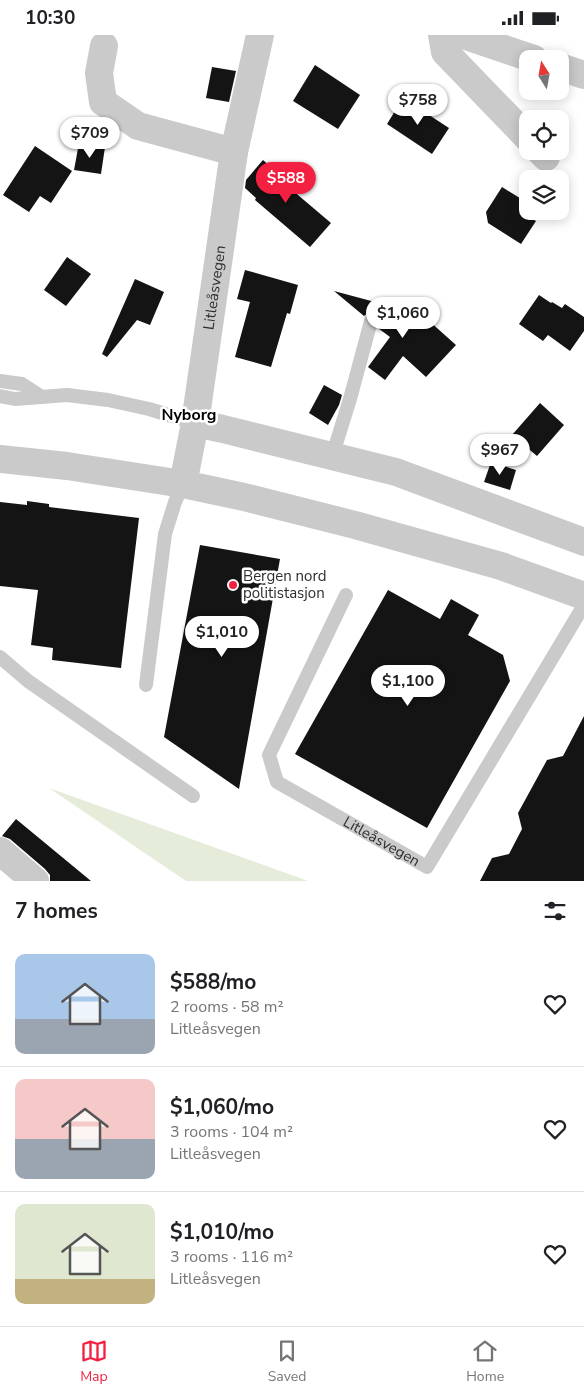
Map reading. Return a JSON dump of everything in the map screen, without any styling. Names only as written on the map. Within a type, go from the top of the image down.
[{"type":"street","name":"Litleåsvegen","points":[[183,484],[195,423],[234,151],[260,35]]},
{"type":"street","points":[[442,35],[445,52],[519,129]]},
{"type":"street","points":[[463,35],[519,54]]},
{"type":"street","points":[[104,46],[99,73],[104,102],[138,127],[234,151]]},
{"type":"street","points":[[569,70],[584,75]]},
{"type":"street","points":[[195,423],[396,472],[584,542]]},
{"type":"street","points":[[0,459],[67,466],[183,484],[244,497],[355,525],[501,567],[584,596]]},
{"type":"street","points":[[0,851],[35,881]]},
{"type":"lane","points":[[328,455],[336,444],[371,321]]},
{"type":"lane","points":[[0,381],[22,384],[42,397]]},
{"type":"lane","points":[[0,396],[15,399],[67,395],[108,400],[149,409],[195,423]]},
{"type":"lane","points":[[146,685],[165,534],[183,484]]},
{"type":"lane","name":"Litleåsvegen","points":[[346,595],[269,755],[277,782],[426,867],[584,605]]},
{"type":"lane","points":[[0,657],[28,681],[193,796]]},
{"type":"green space","points":[[49,788],[308,881],[186,881]]},
{"type":"building","points":[[315,65],[360,95],[338,129],[293,101]]},
{"type":"building","points":[[212,67],[236,71],[229,102],[206,98]]},
{"type":"building","points":[[403,98],[449,128],[432,154],[387,124]]},
{"type":"building","points":[[79,143],[105,147],[101,174],[74,170]]},
{"type":"building","points":[[35,146],[72,171],[51,203],[40,196],[29,212],[3,195]]},
{"type":"building","points":[[263,160],[287,181],[285,184],[331,223],[310,247],[255,200],[256,198],[245,188],[246,180]]},
{"type":"building","points":[[502,187],[519,197],[519,220],[536,221],[521,244],[488,223],[486,212]]},
{"type":"building","points":[[67,257],[91,274],[66,306],[44,290]]},
{"type":"building","points":[[245,270],[298,285],[290,314],[287,313],[271,367],[235,357],[250,302],[237,299]]},
{"type":"building","points":[[135,279],[164,292],[150,325],[137,320],[107,357],[102,354]]},
{"type":"building","points":[[334,291],[401,309],[421,328],[428,320],[456,345],[426,377],[403,356],[385,380],[368,367],[390,337],[378,328],[380,319],[377,315],[369,312],[364,316]]},
{"type":"building","points":[[539,295],[562,308],[565,304],[584,317],[584,331],[570,351],[548,335],[543,341],[519,324]]},
{"type":"building","points":[[324,385],[342,395],[339,405],[328,425],[309,413]]},
{"type":"building","points":[[540,403],[564,425],[537,456],[512,435]]},
{"type":"building","points":[[491,462],[516,470],[510,490],[484,482]]},
{"type":"building","points":[[27,501],[49,504],[49,507],[139,518],[121,668],[52,660],[53,648],[31,645],[38,590],[0,586],[0,502],[27,505]]},
{"type":"building","points":[[200,545],[280,559],[239,789],[164,737]]},
{"type":"building","points":[[388,590],[440,619],[451,599],[479,615],[468,635],[503,655],[510,681],[427,828],[295,754]]},
{"type":"building","points":[[584,716],[584,881],[480,881],[492,858],[509,854],[522,829],[518,813],[547,760],[563,756]]},
{"type":"building","points":[[16,819],[91,881],[50,881],[50,875],[45,869],[10,839],[2,836]]},
{"type":"place","name":"Bergen nord politistasjon","points":[[233,585]]},
{"type":"district","name":"Nyborg","points":[[189,414]]}]
